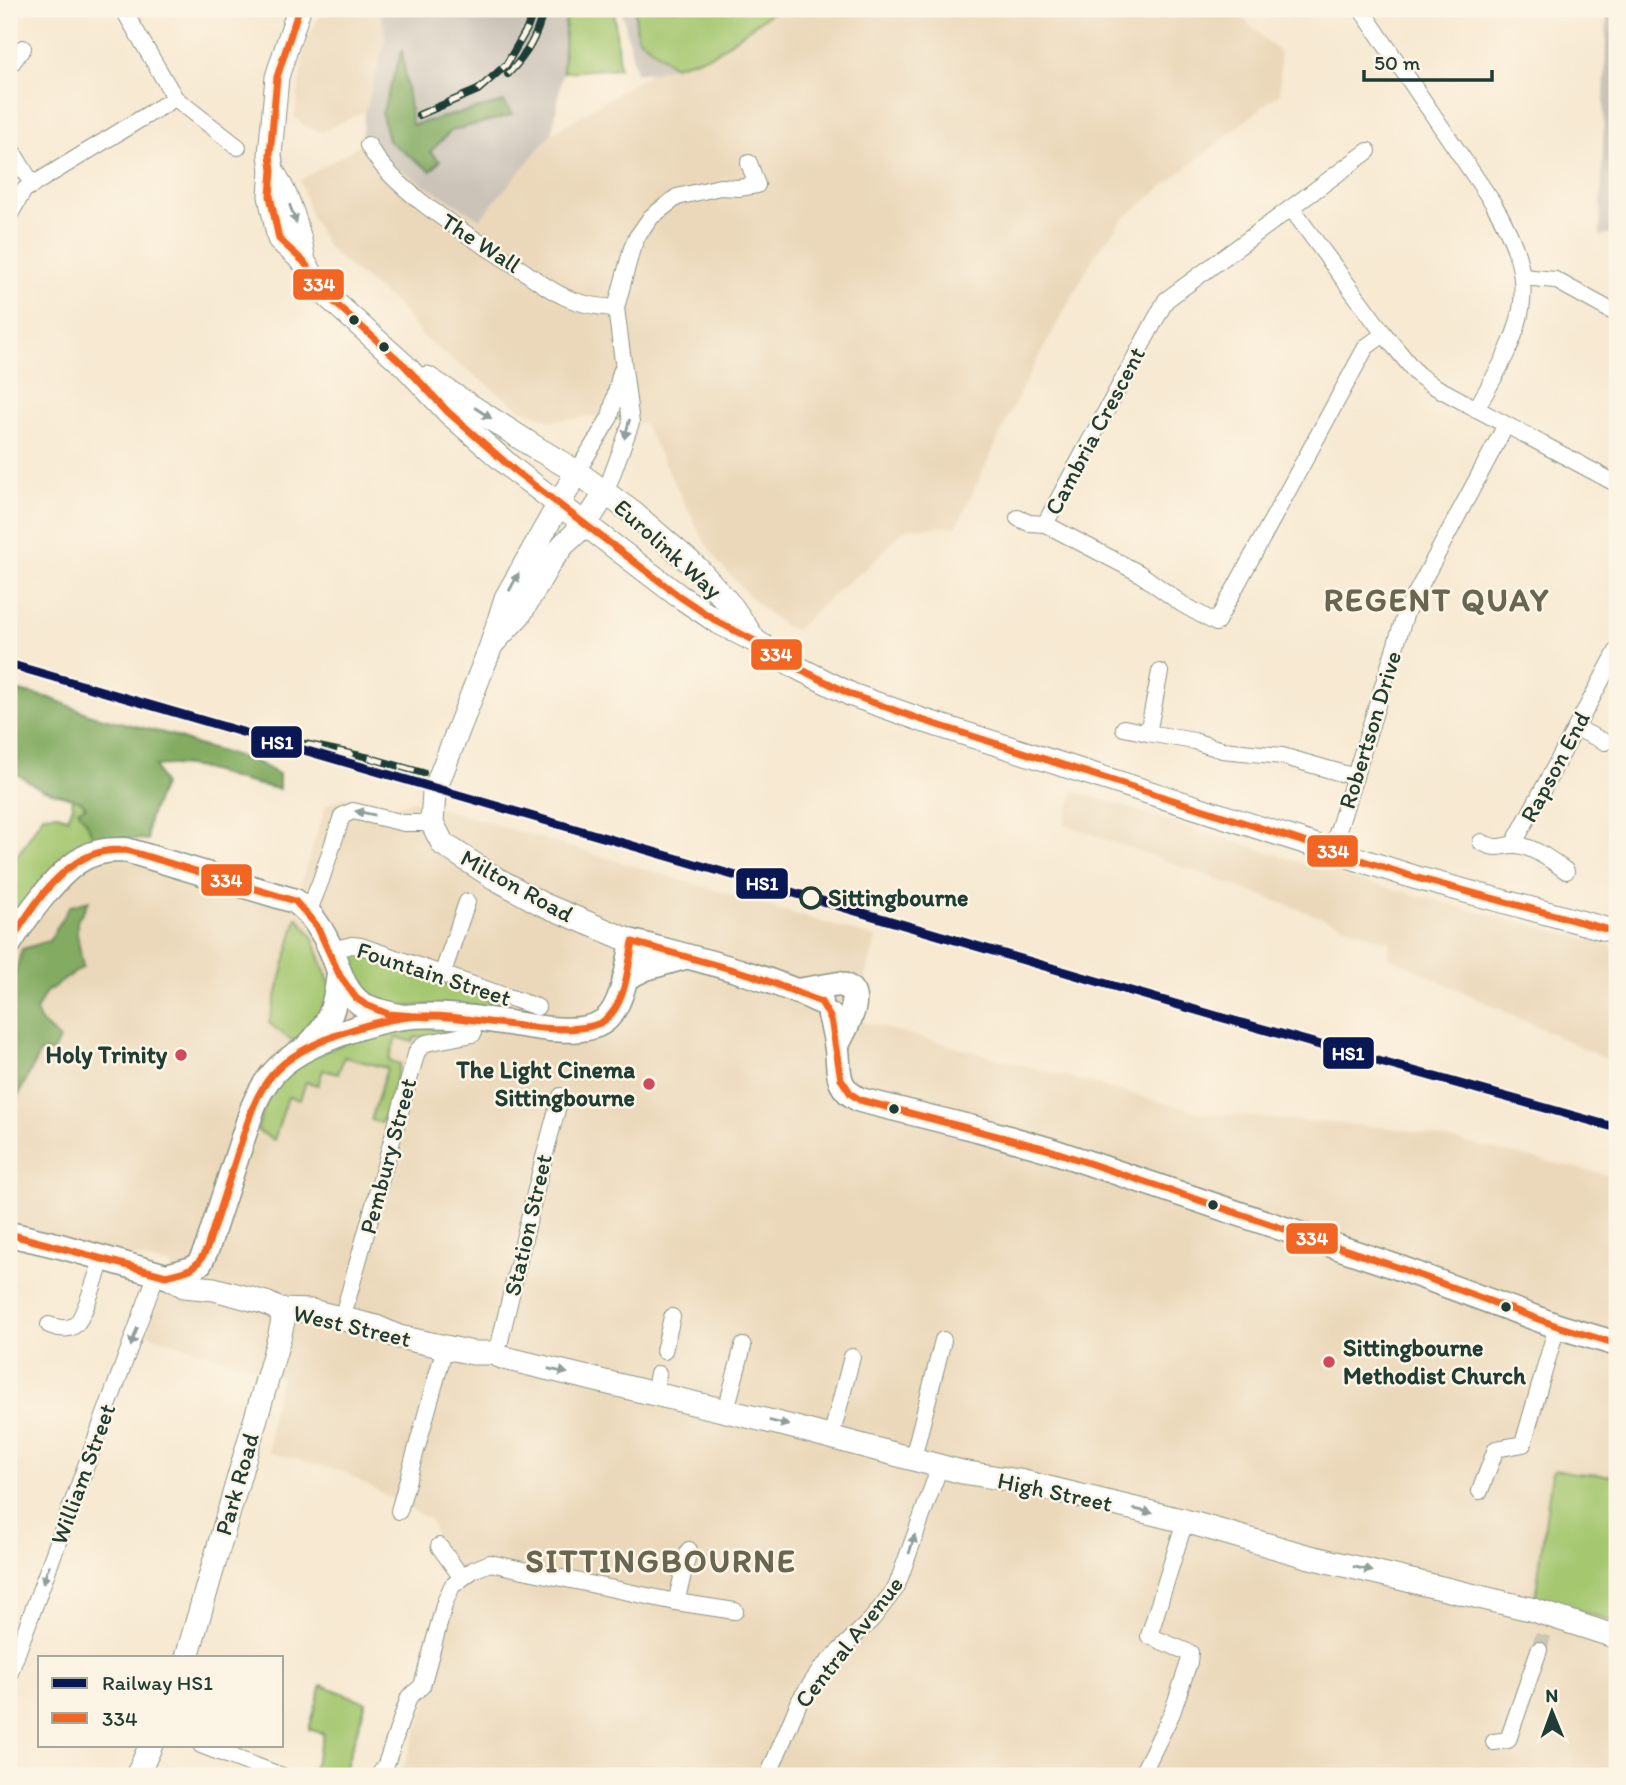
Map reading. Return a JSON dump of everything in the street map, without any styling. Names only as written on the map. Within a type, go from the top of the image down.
[{"type":"main road","points":[[299,9],[277,77],[270,155],[272,170],[286,193],[300,231],[304,261],[324,293],[404,365]]},
{"type":"main road","name":"Eurolink Way","points":[[404,365],[577,472],[632,513],[698,569],[732,607],[755,640]]},
{"type":"main road","name":"Eurolink Way","points":[[404,365],[448,412],[514,470],[678,596],[718,622],[852,695],[977,738],[1417,878],[1617,932]]},
{"type":"main road","points":[[432,823],[434,792],[491,646],[506,598],[577,472]]},
{"type":"main road","points":[[491,646],[520,614],[564,544],[585,526],[605,494]]},
{"type":"main road","name":"Milton Road","points":[[432,823],[443,844],[495,878],[542,904],[633,942]]},
{"type":"main road","points":[[9,944],[41,899],[72,867],[86,856],[106,850],[126,850],[295,901],[308,913],[352,995],[363,1005],[402,1017]]},
{"type":"main road","points":[[214,1289],[204,1278],[200,1263],[262,1086],[289,1059],[352,1030],[402,1017],[475,1018],[565,1030],[587,1028],[602,1023],[613,1012],[625,978],[633,942],[834,1003],[840,1081],[852,1096],[860,1100],[1051,1150],[1397,1267],[1557,1326],[1617,1344]]},
{"type":"main road","points":[[625,978],[646,968],[686,957]]},
{"type":"main road","points":[[304,1050],[322,1032],[331,1017],[336,1000],[335,962]]},
{"type":"main road","name":"West Street","points":[[9,1234],[103,1257],[161,1274],[184,1286],[214,1289],[266,1303],[281,1310],[311,1311],[376,1327],[399,1337],[473,1353],[492,1353]]},
{"type":"main road","points":[[161,1274],[183,1273],[200,1263]]},
{"type":"main road","name":"Park Road","points":[[187,1656],[279,1338],[283,1321],[281,1310]]},
{"type":"main road","name":"High Street","points":[[492,1353],[504,1359],[656,1384],[726,1410],[980,1476],[1019,1481],[1185,1521],[1547,1621],[1617,1637]]},
{"type":"main road","points":[[137,1776],[151,1746]]},
{"type":"street","points":[[124,9],[175,98],[238,147]]},
{"type":"street","points":[[1361,9],[1498,211],[1517,251],[1522,277],[1521,318],[1513,342],[1476,409]]},
{"type":"street","points":[[9,66],[23,48]]},
{"type":"street","points":[[9,216],[24,190],[175,98]]},
{"type":"street","name":"The Wall","points":[[368,145],[375,158],[425,205],[480,243],[563,296],[594,306],[616,308]]},
{"type":"street","points":[[9,146],[33,185]]},
{"type":"street","name":"Cambria Crescent","points":[[1368,151],[1166,300],[1045,524],[1139,573],[1182,604],[1216,623],[1366,346],[1384,334]]},
{"type":"street","points":[[605,494],[631,422],[616,308],[632,248],[651,217],[677,197],[720,187],[757,185],[749,163]]},
{"type":"street","points":[[1291,208],[1384,334],[1417,374],[1476,409],[1617,484]]},
{"type":"street","points":[[1522,277],[1555,280],[1617,314]]},
{"type":"street","points":[[577,472],[610,417],[624,362]]},
{"type":"street","name":"Robertson Drive","points":[[1332,850],[1406,612],[1506,425]]},
{"type":"street","points":[[1018,518],[1029,523],[1045,524]]},
{"type":"street","name":"Rapson End","points":[[1513,845],[1617,651]]},
{"type":"street","points":[[1148,733],[1160,672]]},
{"type":"street","points":[[1124,728],[1194,741],[1222,750],[1282,756],[1355,777]]},
{"type":"street","points":[[1576,728],[1605,742]]},
{"type":"street","points":[[308,913],[342,816],[353,811],[404,823],[432,823]]},
{"type":"street","points":[[1480,842],[1494,849],[1523,846],[1566,871]]},
{"type":"street","points":[[442,975],[467,902]]},
{"type":"street","name":"Fountain Street","points":[[335,962],[352,945],[361,946],[537,1007]]},
{"type":"street","name":"Pembury Street","points":[[342,1319],[417,1051],[426,1044],[472,1034]]},
{"type":"street","name":"Station Street","points":[[492,1353],[500,1341],[541,1163],[561,1096]]},
{"type":"street","points":[[48,1325],[61,1329],[75,1326],[83,1316],[103,1257]]},
{"type":"street","name":"William Street","points":[[9,1675],[161,1274]]},
{"type":"street","points":[[664,1350],[672,1317]]},
{"type":"street","points":[[1480,1491],[1496,1449],[1523,1444],[1557,1326]]},
{"type":"street","points":[[913,1458],[943,1340]]},
{"type":"street","points":[[726,1410],[743,1346]]},
{"type":"street","points":[[399,1511],[445,1347]]},
{"type":"street","points":[[831,1437],[852,1357]]},
{"type":"street","name":"Central Avenue","points":[[768,1776],[800,1700],[821,1669],[872,1619],[896,1588],[940,1466]]},
{"type":"street","points":[[1141,1776],[1172,1713],[1190,1653],[1149,1636],[1185,1521]]},
{"type":"street","points":[[439,1546],[462,1578]]},
{"type":"street","points":[[676,1602],[689,1550]]},
{"type":"street","points":[[378,1776],[385,1766],[409,1697],[422,1686],[452,1586],[473,1570],[491,1563],[676,1602],[735,1611]]},
{"type":"street","points":[[1494,1742],[1508,1740],[1539,1650]]},
{"type":"street","points":[[204,1746],[282,1776]]},
{"type":"shaded area","points":[[324,9],[380,9],[386,39],[377,105],[322,132],[306,127],[295,117],[305,42]]},
{"type":"shaded area","points":[[380,9],[566,9],[563,72],[552,133],[480,219],[360,145],[365,112],[386,39]]},
{"type":"shaded area","points":[[621,9],[776,9],[714,54],[651,73],[636,72]]},
{"type":"shaded area","points":[[776,9],[1232,9],[1280,53],[1280,93],[1124,218],[1096,253],[1024,384],[957,526],[912,528],[902,532],[867,568],[844,585],[795,630],[783,625],[755,602],[719,563],[704,541],[644,424],[587,416],[551,420],[519,408],[423,337],[398,305],[338,258],[327,246],[310,214],[300,180],[360,145],[480,219],[552,133],[651,73],[714,54]]},
{"type":"shaded area","points":[[1607,9],[1617,9],[1617,232],[1600,236]]},
{"type":"shaded area","points":[[1074,791],[1353,879],[1617,947],[1617,1064],[1389,957],[1390,942],[1064,824]]},
{"type":"shaded area","points":[[343,798],[396,807],[412,800],[876,938],[855,1020],[1202,1113],[1403,1129],[1617,1177],[1617,1776],[400,1776],[425,1709],[458,1590],[430,1520],[344,1472],[269,1452],[271,1418],[281,1377],[147,1334],[172,1265],[9,1231],[9,921],[27,894],[77,848],[298,893],[326,805]]},
{"type":"green space","points":[[566,9],[614,9],[619,68],[563,72]]},
{"type":"green space","points":[[635,9],[776,9],[714,54],[674,66],[637,37]]},
{"type":"green space","points":[[402,50],[412,125],[504,102],[512,115],[451,131],[430,152],[440,161],[431,171],[388,141],[382,114]]},
{"type":"green space","points":[[9,689],[50,698],[91,715],[172,735],[254,761],[279,774],[279,789],[196,767],[155,766],[163,784],[150,818],[148,840],[101,837],[95,843],[78,810],[86,807],[82,801],[41,789],[9,769]]},
{"type":"green space","points":[[72,798],[82,801],[95,843],[79,846],[67,856],[20,912],[9,903],[9,865],[43,815],[58,814],[67,818],[73,807]]},
{"type":"green space","points":[[89,901],[77,921],[83,967],[45,993],[36,1011],[40,1021],[59,1039],[53,1052],[40,1052],[9,1114],[10,1010],[22,949],[49,941],[70,906]]},
{"type":"green space","points":[[297,917],[311,934],[331,988],[330,1002],[301,1039],[291,1040],[269,1023]]},
{"type":"green space","points":[[352,952],[513,1008],[450,1004],[399,1007],[362,997],[344,958]]},
{"type":"green space","points":[[417,1027],[487,1028],[414,1038],[413,1042],[396,1037],[389,1060],[400,1064],[381,1123],[371,1120],[387,1068],[344,1057],[338,1074],[323,1070],[318,1085],[306,1082],[300,1100],[288,1097],[274,1140],[257,1130],[271,1094],[299,1066],[336,1046],[357,1039]]},
{"type":"green space","points":[[1555,1469],[1617,1476],[1617,1622],[1535,1599],[1552,1472]]},
{"type":"green space","points":[[322,1685],[366,1702],[343,1776],[311,1776],[324,1734],[309,1729]]},
{"type":"tunnel","points":[[1539,1650],[1545,1629]]},
{"type":"railway","points":[[419,115],[478,90],[506,65],[527,29],[534,9]]},
{"type":"railway","points":[[508,74],[531,44],[544,9]]},
{"type":"railway","points":[[212,724],[370,758],[423,773]]},
{"type":"rail line","name":"HS1","points":[[9,664],[1213,1015],[1617,1128]]},
{"type":"transit line","name":"334","points":[[299,9],[277,77],[270,155],[270,196],[279,239],[304,262],[324,293],[404,365],[448,412],[514,470],[679,596],[798,668],[852,695],[922,720],[1417,878],[1617,932]]},
{"type":"transit line","name":"334","points":[[9,944],[45,892],[68,869],[80,860],[98,853],[126,850],[295,901],[317,926],[340,976],[356,998],[388,1014],[428,1017]]},
{"type":"transit line","name":"334","points":[[9,1234],[166,1276],[191,1268],[207,1248],[255,1102],[265,1084],[285,1062],[334,1036],[370,1024],[407,1017],[450,1017],[548,1028],[591,1026],[605,1020],[618,1004],[625,984],[633,942],[752,975],[821,1002],[831,1019],[841,1079],[851,1094],[860,1100],[1050,1150],[1397,1267],[1557,1326],[1617,1344]]},
{"type":"place","name":"Sittingbourne","points":[[811,898]]},
{"type":"place","name":"Holy Trinity","points":[[181,1055]]},
{"type":"place","name":"The Light Cinema Sittingbourne","points":[[649,1084]]},
{"type":"place","name":"Sittingbourne Methodist Church","points":[[1329,1362]]},
{"type":"district","name":"REGENT QUAY","points":[[1437,600]]},
{"type":"district","name":"SITTINGBOURNE","points":[[661,1561]]}]
